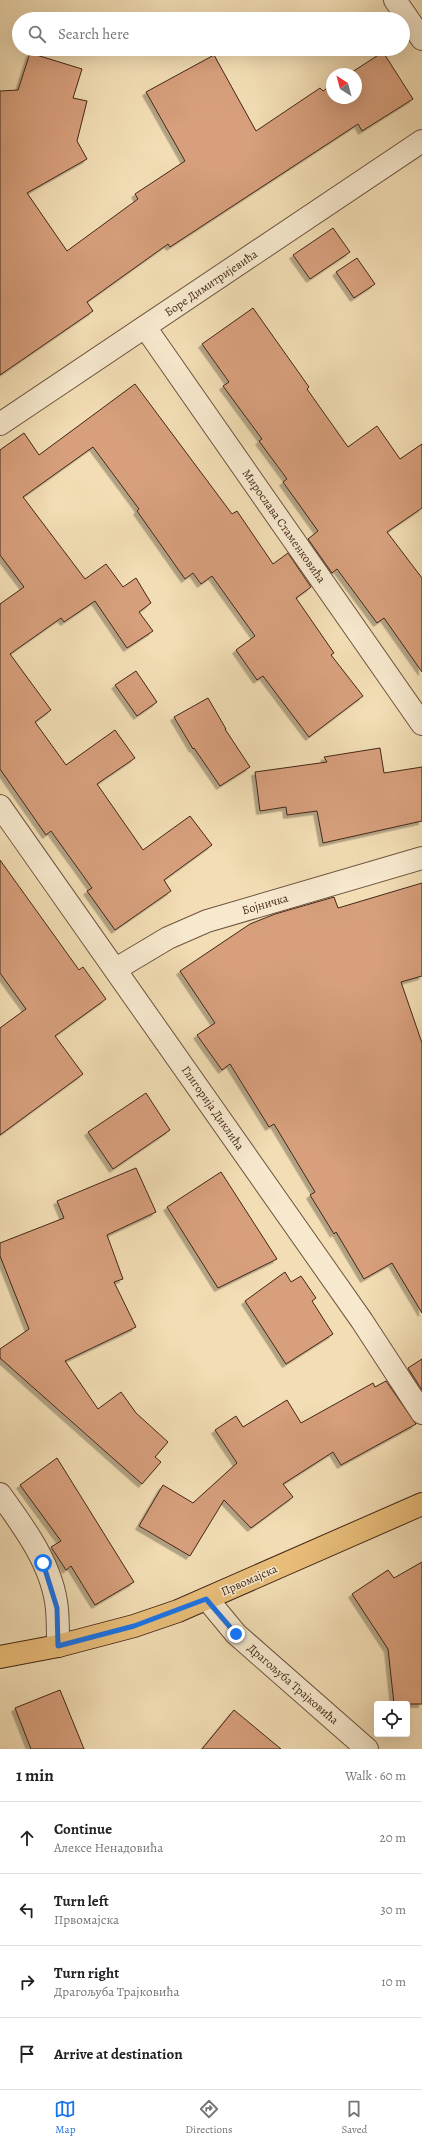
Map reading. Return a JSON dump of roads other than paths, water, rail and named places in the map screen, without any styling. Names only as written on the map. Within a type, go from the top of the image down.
[{"type":"main road","name":"Првомајска","points":[[0,1657],[58,1646],[134,1626],[206,1599],[422,1504]]},
{"type":"street","points":[[395,0],[403,12]]},
{"type":"street","points":[[410,22],[422,39]]},
{"type":"street","name":"Боре Димитријевића","points":[[0,424],[422,141]]},
{"type":"street","name":"Мирослава Стаменковића","points":[[145,327],[422,724]]},
{"type":"street","name":"Глигорија Диклића","points":[[0,806],[362,1321],[422,1413]]},
{"type":"street","name":"Бојничка","points":[[116,969],[168,938],[207,921],[422,858]]},
{"type":"street","points":[[0,1494],[19,1520],[43,1563],[57,1608],[58,1646]]},
{"type":"street","name":"Драгољуба Трајковића","points":[[206,1599],[236,1634],[367,1749]]}]
